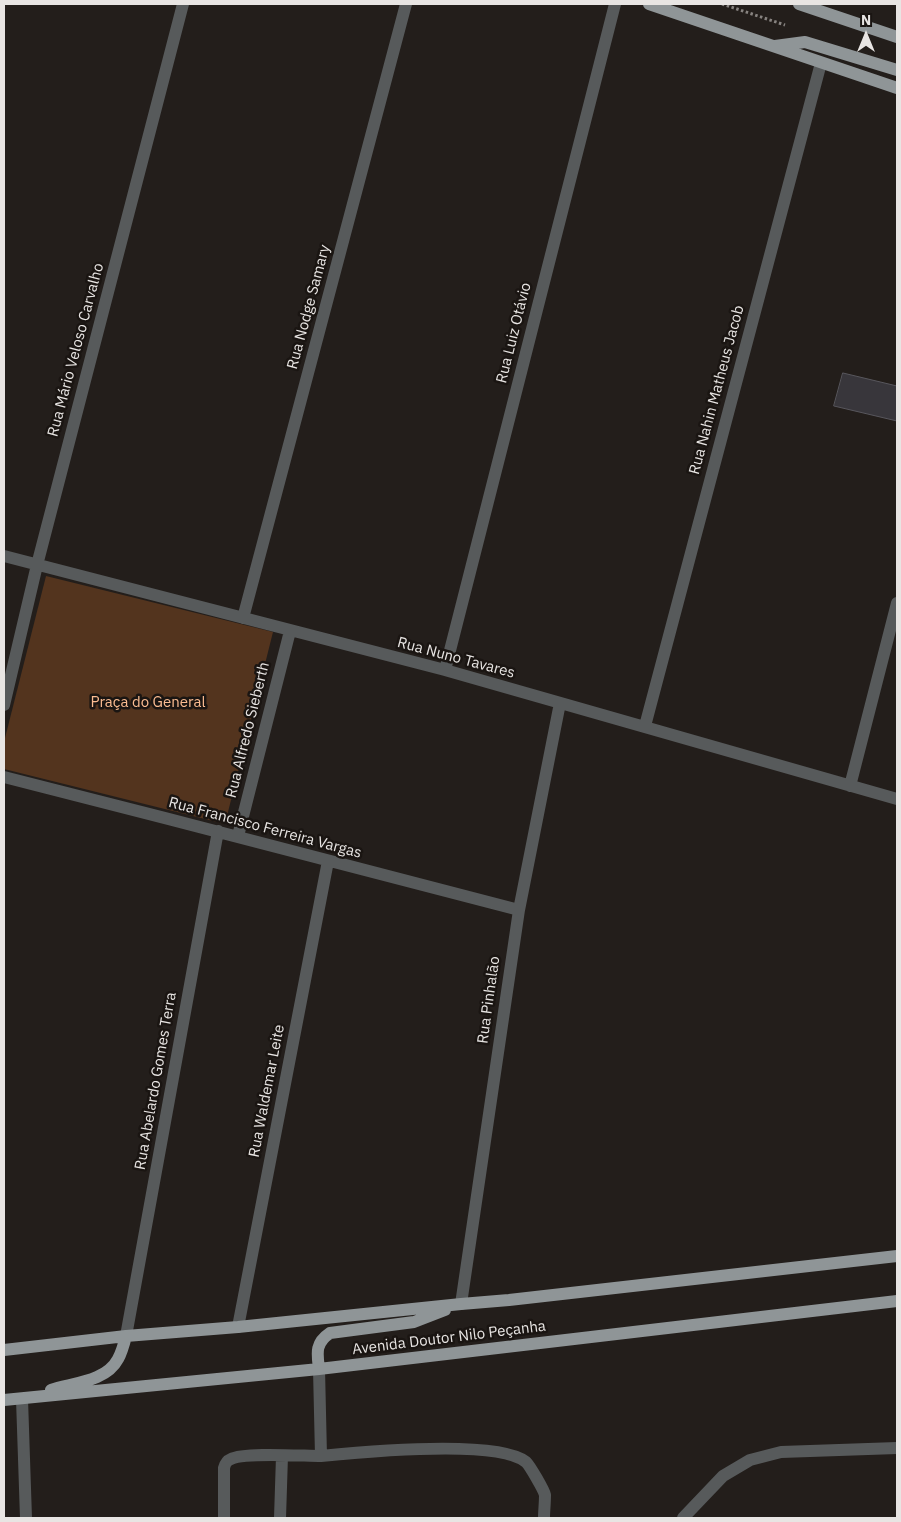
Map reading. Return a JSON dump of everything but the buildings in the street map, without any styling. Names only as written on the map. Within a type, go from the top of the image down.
[{"type":"main road","points":[[649,4],[897,88]]},
{"type":"main road","points":[[799,4],[897,37]]},
{"type":"main road","points":[[772,46],[805,42],[897,70]]},
{"type":"main road","name":"Avenida Doutor Nilo Peçanha","points":[[4,1350],[126,1336],[238,1327],[509,1300],[897,1256]]},
{"type":"main road","name":"Avenida Doutor Nilo Peçanha","points":[[4,1400],[319,1369],[897,1301]]},
{"type":"main road","points":[[319,1369],[319,1345],[321,1338],[330,1333],[414,1322],[461,1304]]},
{"type":"main road","points":[[22,1399],[94,1379],[107,1372],[117,1361],[126,1336]]},
{"type":"street","name":"Rua Mário Veloso Carvalho","points":[[4,705],[38,565],[183,4]]},
{"type":"street","name":"Rua Nodge Samary","points":[[243,618],[406,4]]},
{"type":"street","name":"Rua Luiz Otávio","points":[[445,670],[615,4]]},
{"type":"street","name":"Rua Nahin Matheus Jacob","points":[[645,726],[821,63]]},
{"type":"street","name":"Rua Nuno Tavares","points":[[4,556],[445,670],[897,799]]},
{"type":"street","points":[[850,786],[897,603]]},
{"type":"street","name":"Rua Alfredo Sieberth","points":[[238,836],[290,631]]},
{"type":"street","name":"Rua Pinhalão","points":[[461,1304],[519,910],[560,703]]},
{"type":"street","name":"Rua Francisco Ferreira Vargas","points":[[4,777],[519,910]]},
{"type":"street","name":"Rua Abelardo Gomes Terra","points":[[126,1336],[218,831]]},
{"type":"street","name":"Rua Waldemar Leite","points":[[238,1327],[328,862]]},
{"type":"street","points":[[319,1369],[321,1456]]},
{"type":"street","points":[[22,1399],[26,1518]]},
{"type":"street","points":[[683,1518],[723,1476],[750,1460],[781,1452],[897,1448]]},
{"type":"street","points":[[224,1518],[224,1468],[226,1462],[232,1458],[246,1456],[321,1456],[392,1450],[484,1450],[511,1454],[527,1463],[545,1493],[544,1518]]},
{"type":"street","points":[[280,1518],[282,1456]]},
{"type":"green space","name":"Praça do General","points":[[46,576],[273,632],[225,824],[4,769],[4,742]]}]
